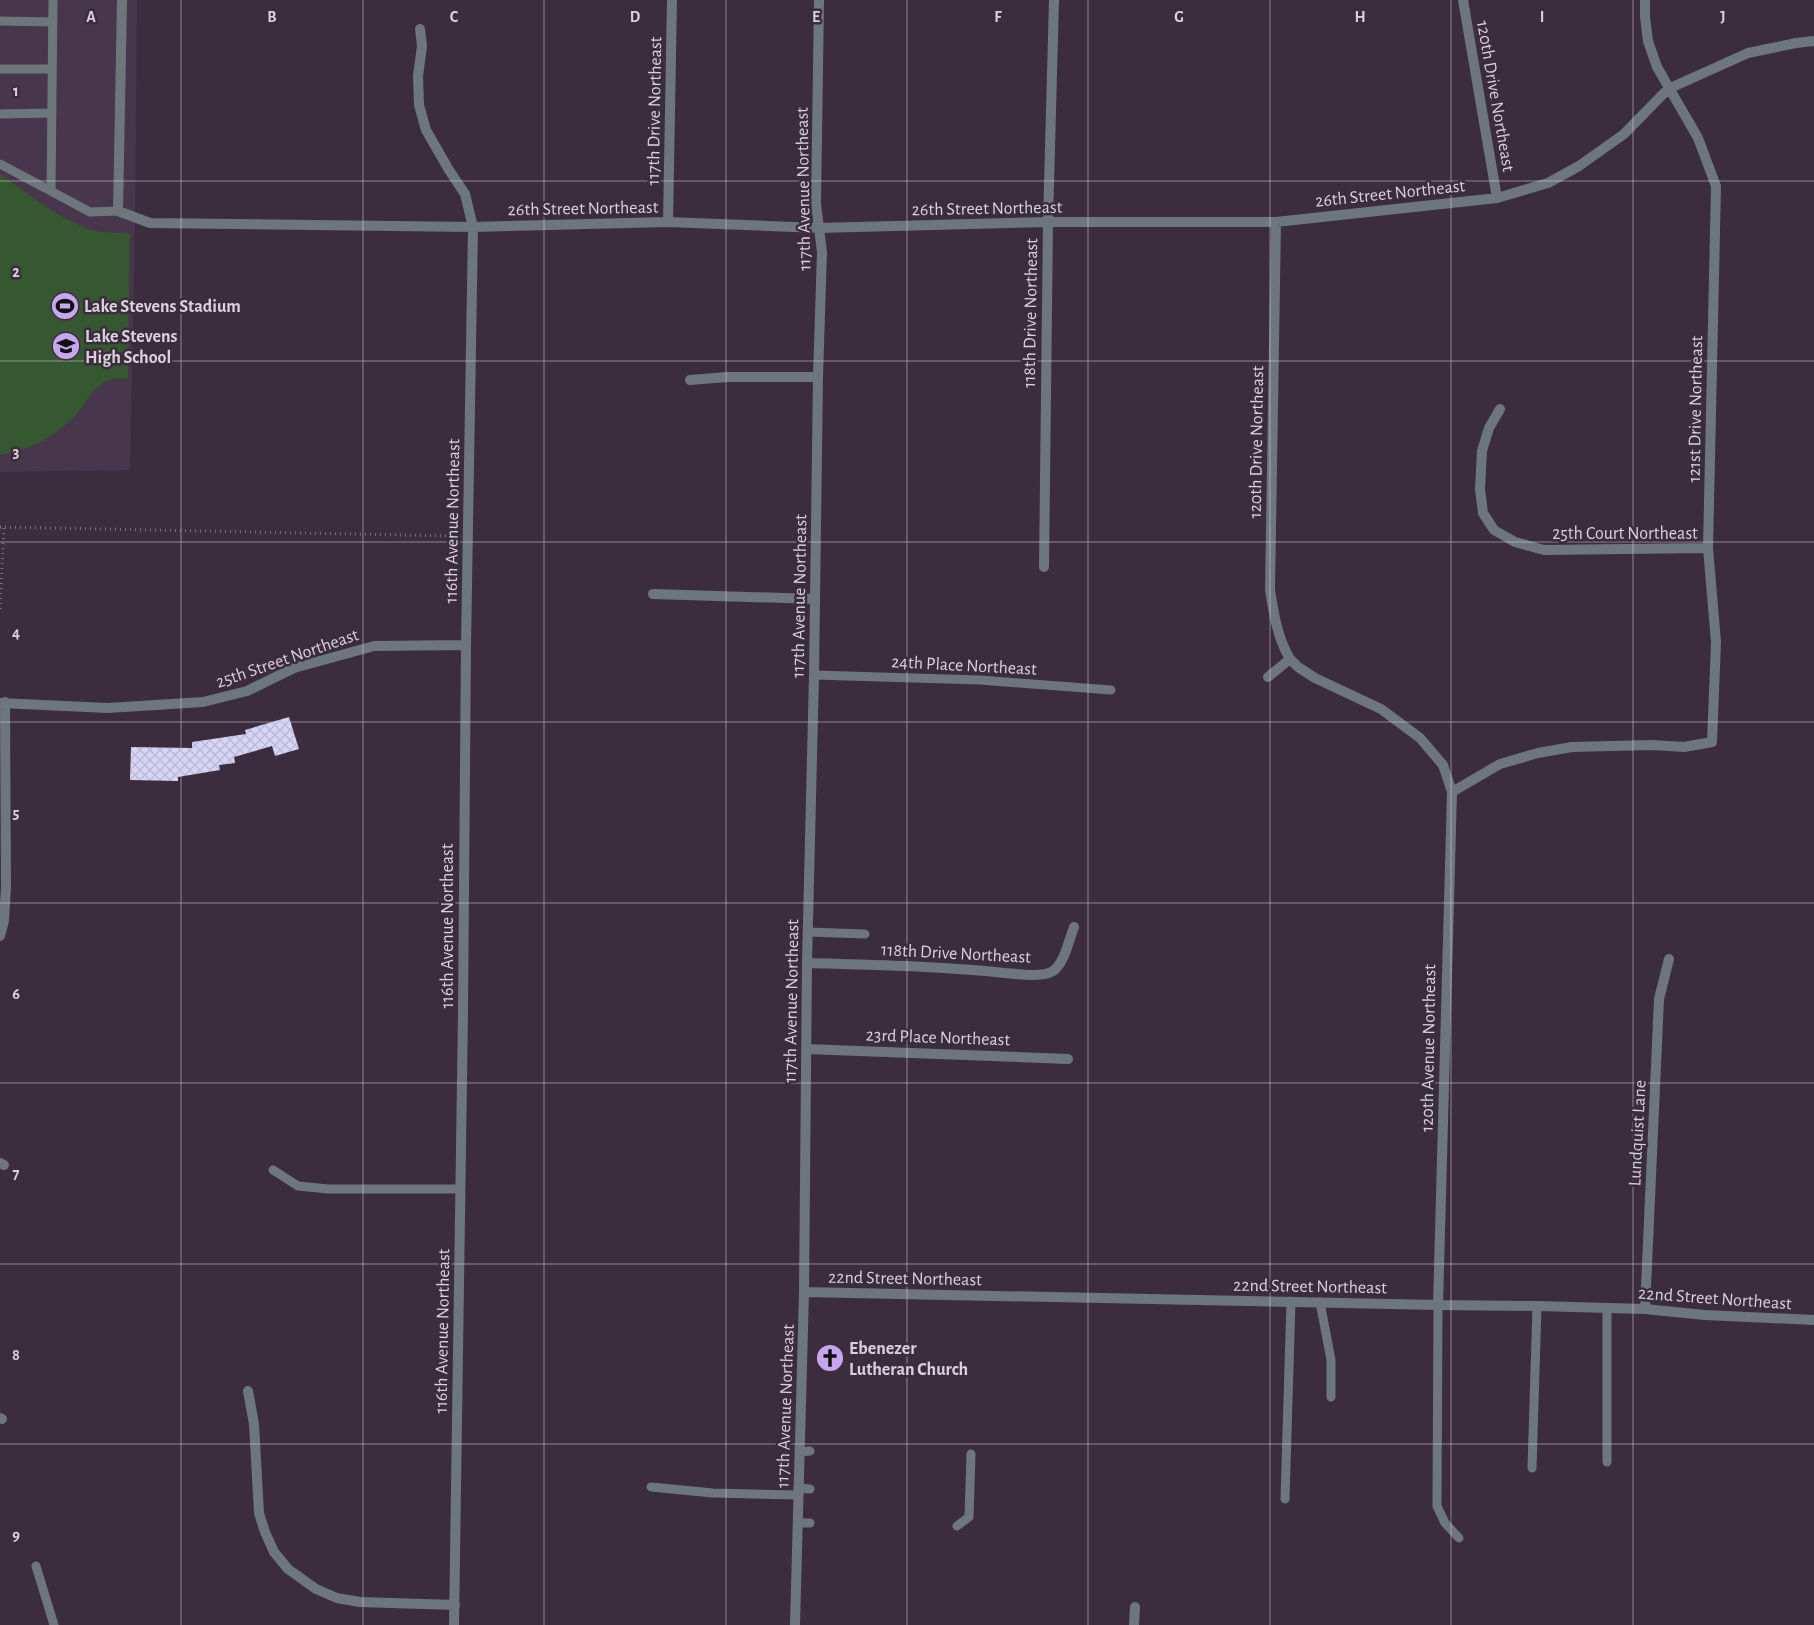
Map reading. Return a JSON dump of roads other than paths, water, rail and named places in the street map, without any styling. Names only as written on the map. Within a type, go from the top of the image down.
[{"type":"street","points":[[118,210],[122,0]]},
{"type":"street","name":"117th Drive Northeast","points":[[668,222],[672,0]]},
{"type":"street","name":"117th Avenue Northeast","points":[[795,1625],[804,1292],[807,963],[822,252],[816,204],[819,0]]},
{"type":"street","name":"118th Drive Northeast","points":[[1044,567],[1048,222],[1054,0]]},
{"type":"street","name":"120th Drive Northeast","points":[[1463,0],[1497,198]]},
{"type":"street","name":"121st Drive Northeast","points":[[1452,792],[1500,764],[1538,753],[1572,747],[1652,745],[1684,747],[1712,742],[1716,642],[1708,548],[1716,186],[1698,138],[1656,67],[1648,41],[1645,0]]},
{"type":"street","name":"116th Avenue Northeast","points":[[420,29],[422,46],[418,76],[419,105],[426,130],[465,194],[473,227],[454,1625]]},
{"type":"street","name":"26th Street Northeast","points":[[118,210],[150,223],[473,227],[668,222],[819,228],[1048,222],[1276,222],[1497,198],[1548,183],[1579,166],[1624,134],[1668,89],[1748,53],[1814,41]]},
{"type":"street","name":"120th Drive Northeast","points":[[1276,222],[1270,590],[1275,624],[1290,659]]},
{"type":"street","points":[[690,380],[727,377],[818,377]]},
{"type":"street","name":"25th Court Northeast","points":[[1500,409],[1489,428],[1482,451],[1480,489],[1483,513],[1494,530],[1515,542],[1544,550],[1708,548]]},
{"type":"street","points":[[653,594],[815,599]]},
{"type":"street","name":"25th Street Northeast","points":[[2,703],[108,708],[203,702],[247,692],[294,668],[374,646],[466,645]]},
{"type":"street","points":[[1268,677],[1290,659],[1298,667],[1315,678],[1381,709],[1420,738],[1443,766],[1452,792]]},
{"type":"street","points":[[0,936],[4,921],[6,888],[2,703]]},
{"type":"street","name":"120th Avenue Northeast","points":[[1438,1305],[1452,792]]},
{"type":"street","name":"118th Drive Northeast","points":[[807,963],[950,968],[1018,974],[1044,974],[1052,972],[1061,965],[1074,927]]},
{"type":"street","name":"Lundquist Lane","points":[[1645,1309],[1659,999],[1669,959]]},
{"type":"street","name":"23rd Place Northeast","points":[[806,1048],[1068,1058]]},
{"type":"street","name":"22nd Street Northeast","points":[[804,1292],[972,1300],[1290,1301],[1537,1306],[1645,1309],[1705,1315],[1814,1320]]},
{"type":"street","points":[[248,1391],[254,1424],[260,1513],[265,1532],[274,1552],[288,1569],[316,1589],[337,1598],[360,1602],[454,1605]]},
{"type":"street","points":[[1134,1625],[1135,1607]]},
{"type":"lane","points":[[51,191],[53,0]]},
{"type":"lane","points":[[0,21],[53,22]]},
{"type":"lane","points":[[0,68],[52,69]]},
{"type":"lane","points":[[0,114],[52,114]]},
{"type":"lane","points":[[0,164],[90,212],[118,210]]},
{"type":"lane","name":"24th Place Northeast","points":[[814,675],[980,680],[1111,690]]},
{"type":"lane","points":[[808,932],[865,934]]},
{"type":"lane","points":[[273,1170],[298,1186],[328,1189],[460,1188]]},
{"type":"lane","points":[[1285,1499],[1290,1301]]},
{"type":"lane","points":[[1320,1302],[1331,1360],[1332,1397]]},
{"type":"lane","points":[[1438,1305],[1437,1506],[1446,1523],[1459,1538]]},
{"type":"lane","points":[[1532,1468],[1537,1306]]},
{"type":"lane","points":[[1607,1308],[1607,1462]]},
{"type":"lane","points":[[799,1452],[810,1451]]},
{"type":"lane","points":[[956,1526],[969,1517],[971,1454]]},
{"type":"lane","points":[[651,1486],[714,1493],[798,1492],[810,1489]]},
{"type":"lane","points":[[798,1522],[810,1523]]},
{"type":"lane","points":[[36,1566],[54,1625]]},
{"type":"place","name":"Lake Stevens Stadium","points":[[65,306]]},
{"type":"place","name":"Lake Stevens High School","points":[[66,346]]},
{"type":"place","name":"Ebenezer Lutheran Church","points":[[830,1358]]}]
